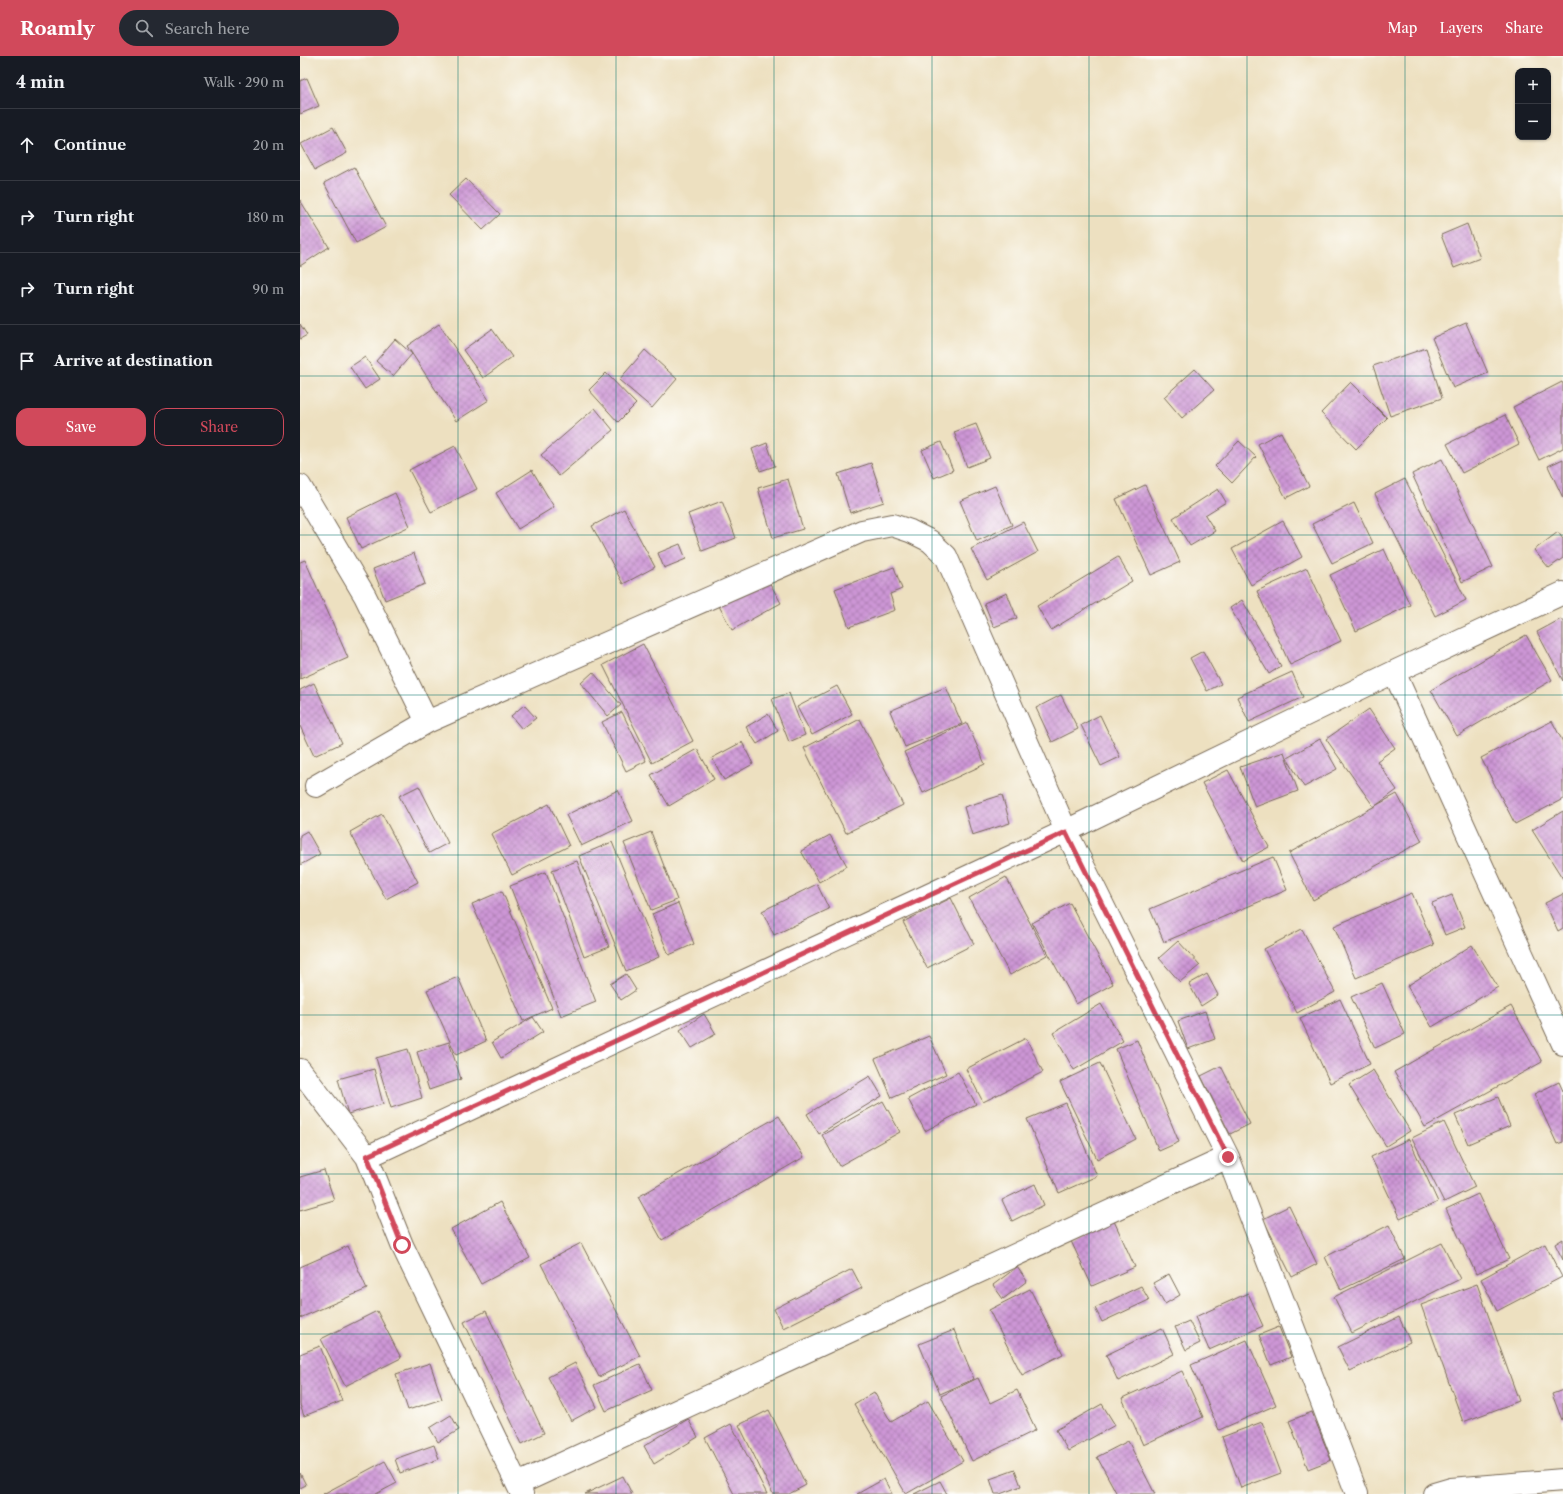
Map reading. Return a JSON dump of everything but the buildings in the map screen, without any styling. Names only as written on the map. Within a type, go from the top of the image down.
[{"type":"street","points":[[300,486],[365,596],[427,722]]},
{"type":"street","points":[[316,786],[427,722],[862,531],[892,525],[910,531],[930,541],[946,556],[1066,832],[1228,1157],[1357,1494]]},
{"type":"street","points":[[367,1156],[1066,832],[1394,672],[1563,593]]},
{"type":"street","points":[[1394,672],[1563,1044]]},
{"type":"street","points":[[300,1070],[367,1156],[402,1245],[520,1489],[1228,1157]]},
{"type":"street","points":[[1434,1494],[1451,1489],[1563,1480]]},
{"type":"route","points":[[402,1245],[367,1156],[1066,832],[1228,1157]]}]
